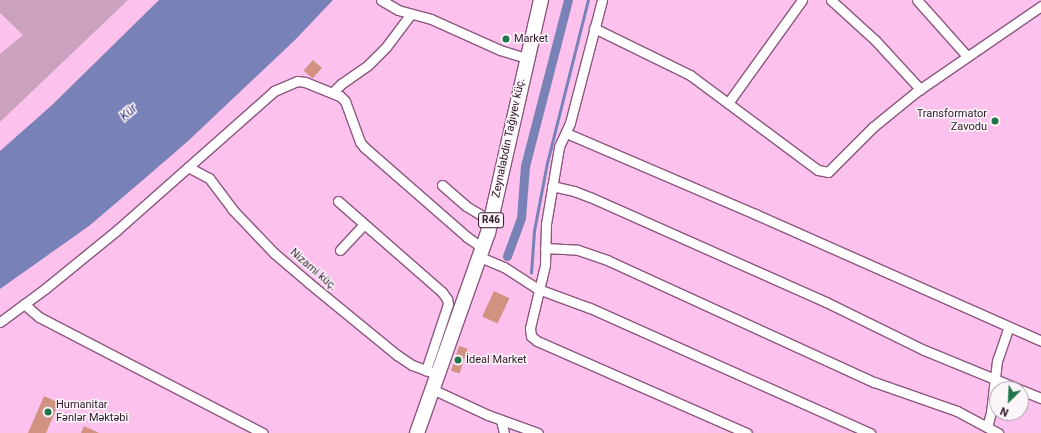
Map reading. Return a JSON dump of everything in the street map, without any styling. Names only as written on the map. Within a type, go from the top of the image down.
[{"type":"main road","name":"Zeynalabdin Tağıyev küç.","points":[[417,433],[432,389],[432,372],[482,252],[491,221],[541,0]]},
{"type":"street","points":[[381,0],[410,15],[431,19],[500,50],[527,58]]},
{"type":"street","points":[[602,0],[566,133],[559,147],[546,224],[545,265],[538,289],[530,328],[531,336],[537,341],[747,433]]},
{"type":"street","points":[[728,103],[802,0]]},
{"type":"street","points":[[831,0],[875,40],[920,89]]},
{"type":"street","points":[[917,0],[967,56]]},
{"type":"street","points":[[594,28],[690,75],[818,170],[828,172],[873,127],[920,89],[1041,6]]},
{"type":"street","points":[[333,92],[341,84],[368,65],[386,47],[410,15]]},
{"type":"street","points":[[0,322],[117,230],[274,91],[287,84],[297,81],[305,82],[340,96],[345,101],[360,142],[364,147],[467,237],[482,252],[538,289],[590,308],[870,433]]},
{"type":"street","points":[[566,133],[755,214],[1041,341]]},
{"type":"street","name":"Nizami küç.","points":[[188,167],[208,178],[232,209],[274,253],[309,283],[396,355],[412,364],[432,372]]},
{"type":"street","points":[[442,185],[466,206],[491,221]]},
{"type":"street","points":[[552,186],[574,191],[590,197],[826,302],[924,350],[1000,381]]},
{"type":"street","points":[[338,201],[442,292],[447,299],[448,304],[432,372]]},
{"type":"street","points":[[340,250],[364,224]]},
{"type":"street","points":[[545,248],[578,250],[607,260],[874,382],[939,404],[998,433]]},
{"type":"street","points":[[24,304],[39,317],[263,433]]},
{"type":"street","points":[[986,427],[992,412],[996,361],[1009,327]]},
{"type":"street","points":[[432,389],[501,420],[538,433]]},
{"type":"street","points":[[1029,393],[1041,398]]},
{"type":"street","points":[[501,420],[504,433]]},
{"type":"shaded area","points":[[0,0],[128,0],[0,122],[0,54],[23,35],[0,13]]},
{"type":"water","name":"Kür","points":[[159,0],[333,0],[296,39],[187,142],[89,226],[0,289],[0,151],[52,105]]},
{"type":"building","points":[[313,60],[322,68],[313,78],[304,70]]},
{"type":"building","points":[[494,291],[509,298],[498,324],[482,316]]},
{"type":"building","points":[[459,346],[468,349],[460,374],[451,371]]},
{"type":"building","points":[[44,396],[59,403],[46,433],[28,433]]},
{"type":"building","points":[[84,426],[99,433],[81,433]]},
{"type":"waterway","points":[[507,256],[521,218],[525,166],[568,0]]},
{"type":"waterway","points":[[531,273],[534,231],[547,163],[588,0]]},
{"type":"place","name":"Market","points":[[506,39]]},
{"type":"place","name":"Transformator Zavodu","points":[[995,121]]},
{"type":"place","name":"İdeal Market","points":[[458,360]]},
{"type":"place","name":"Humanitar Fənlər Məktəbi","points":[[48,412]]}]
